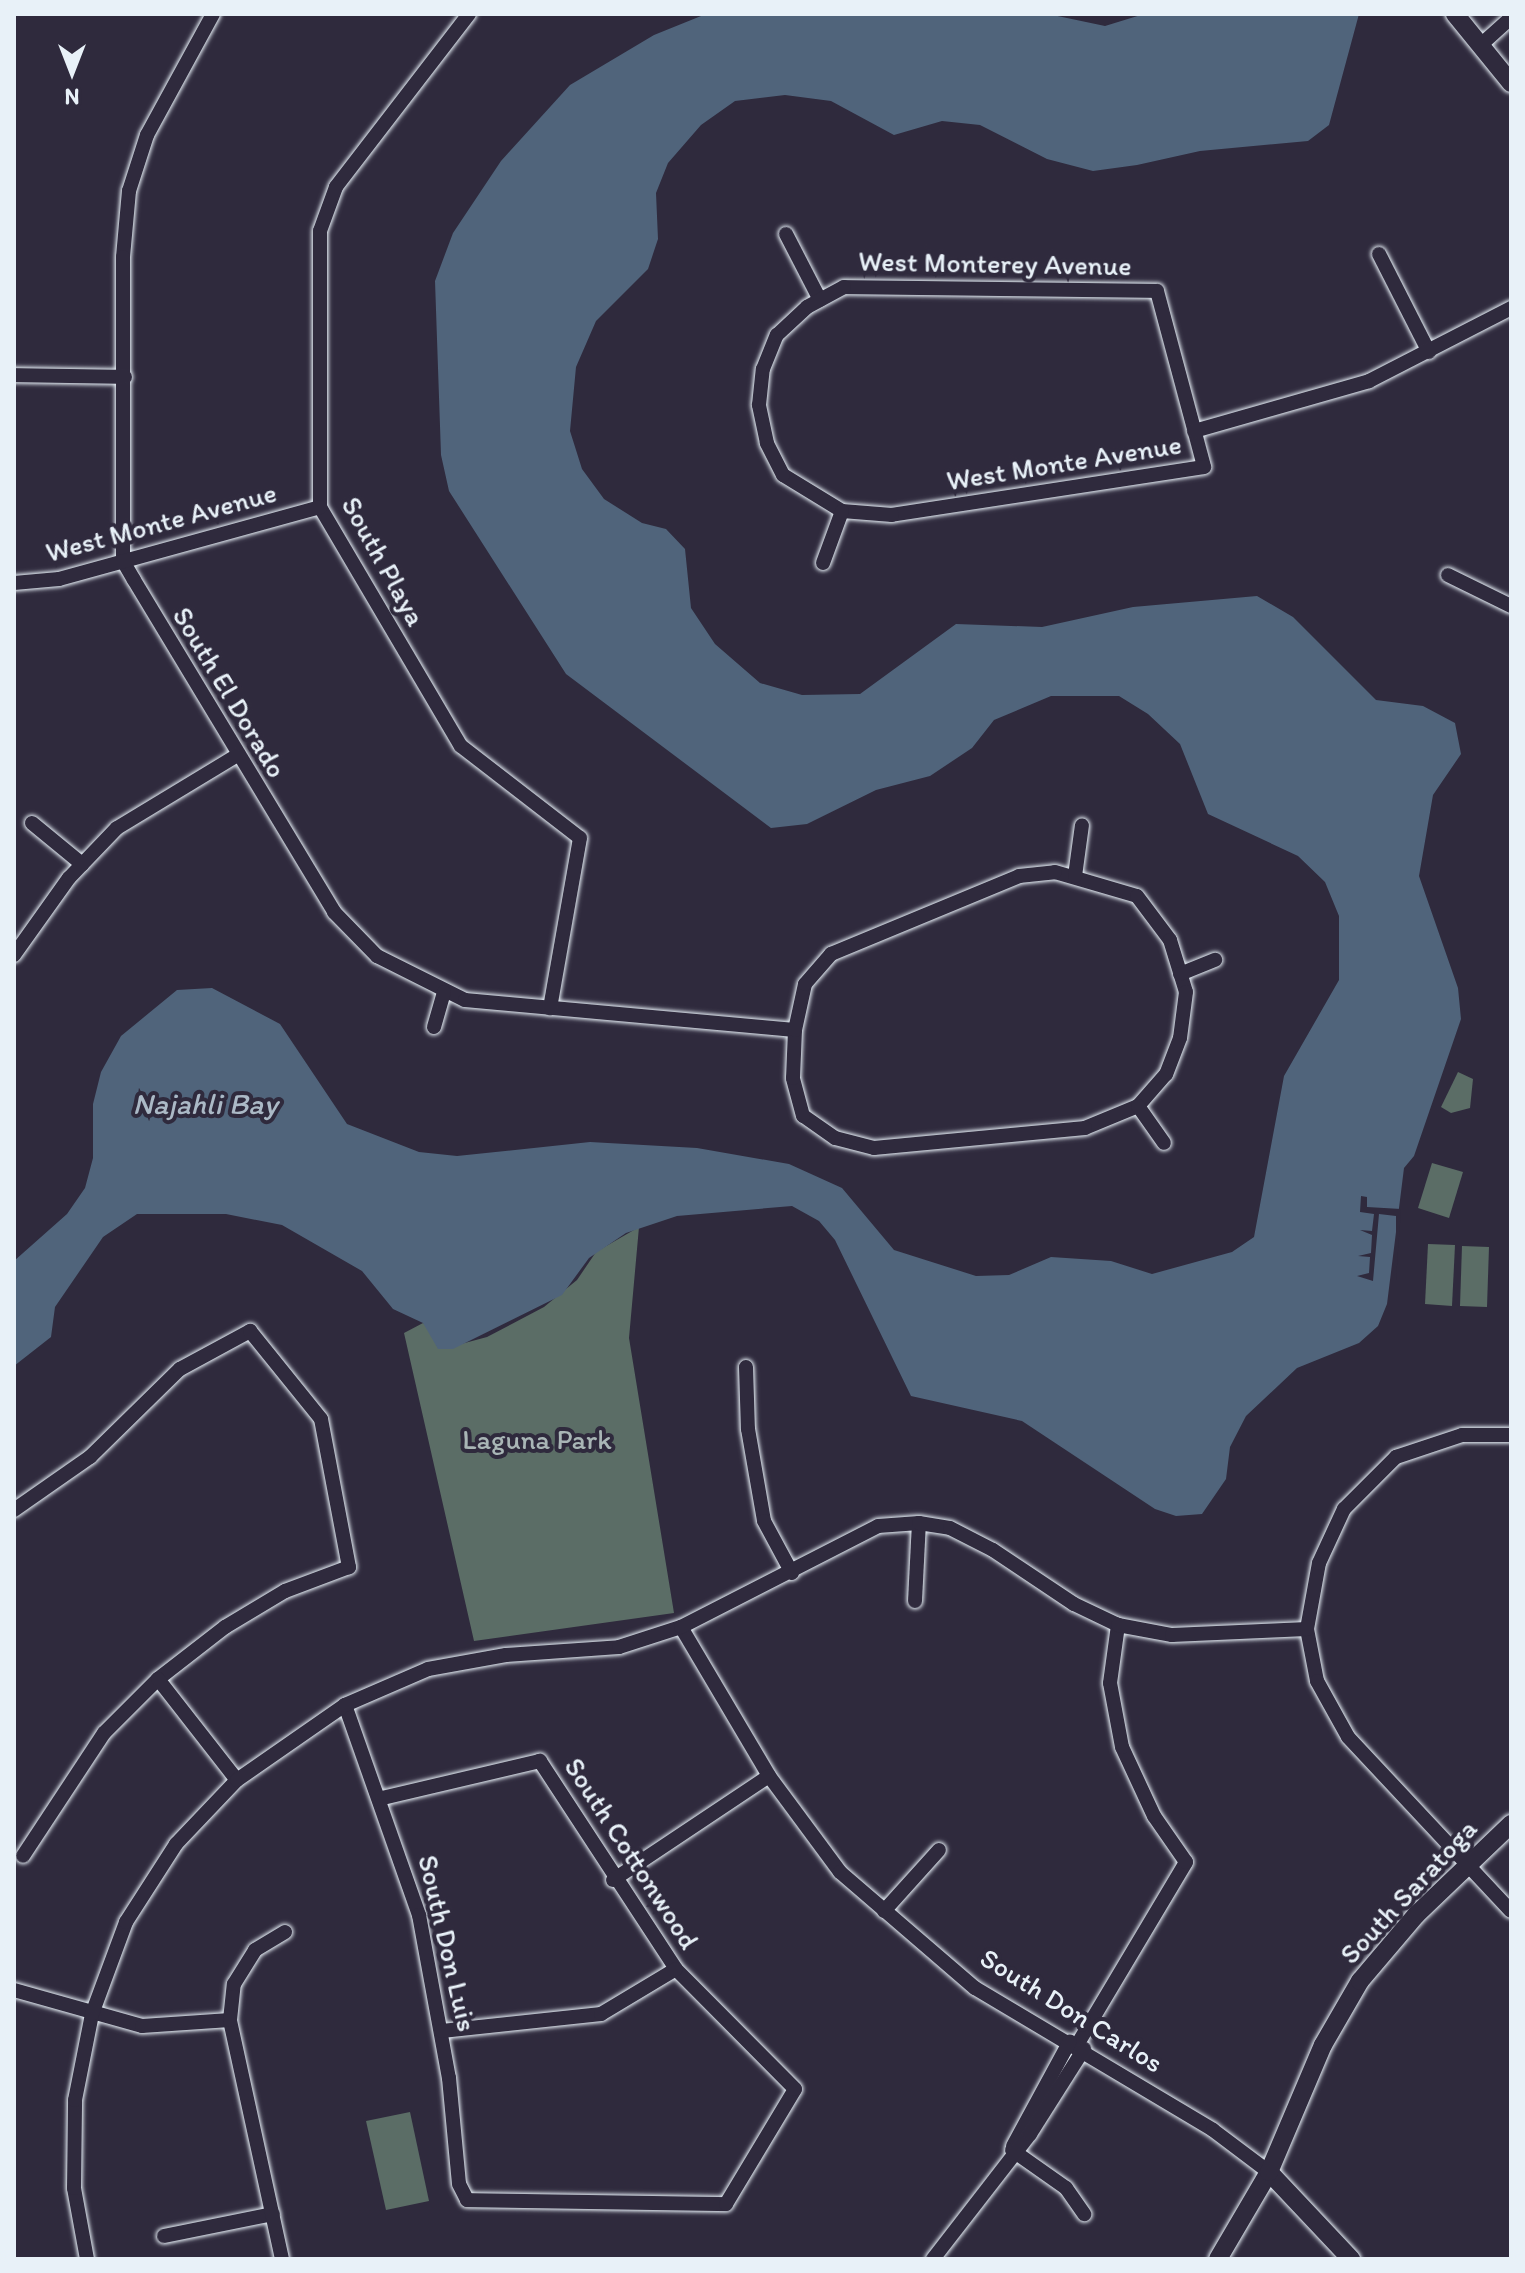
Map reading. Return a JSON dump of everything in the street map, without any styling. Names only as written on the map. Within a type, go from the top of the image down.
[{"type":"street","points":[[123,561],[129,191],[147,135],[213,14]]},
{"type":"street","name":"South Playa","points":[[469,14],[336,187],[320,231],[320,507],[461,746],[580,838],[550,1008]]},
{"type":"street","points":[[1455,14],[1484,42],[1511,83]]},
{"type":"street","points":[[1484,42],[1511,18]]},
{"type":"street","points":[[786,234],[820,300]]},
{"type":"street","points":[[1379,254],[1429,352]]},
{"type":"street","name":"West Monterey Avenue","points":[[759,405],[763,369],[777,335],[820,300],[844,287],[1157,291],[1194,431]]},
{"type":"street","name":"West Monte Avenue","points":[[759,405],[767,443],[783,475],[842,511],[892,515],[1204,467],[1194,431],[1369,381],[1511,308]]},
{"type":"street","points":[[14,375],[125,377]]},
{"type":"street","name":"West Monte Avenue","points":[[14,583],[59,579],[320,507]]},
{"type":"street","points":[[823,563],[842,511]]},
{"type":"street","name":"South El Dorado","points":[[123,561],[236,756],[334,912],[377,956],[444,992],[550,1008],[795,1030]]},
{"type":"street","points":[[1448,575],[1511,606]]},
{"type":"street","points":[[14,955],[82,864],[117,828],[236,756]]},
{"type":"street","points":[[32,823],[82,864]]},
{"type":"street","points":[[1075,876],[1082,825]]},
{"type":"street","points":[[1019,876],[1075,876],[1137,896],[1170,940],[1186,992],[1180,1038],[1166,1074],[1138,1106],[1085,1128],[874,1148],[835,1138],[803,1116],[793,1078],[795,1030],[805,984],[831,954],[1019,876]]},
{"type":"street","points":[[1180,974],[1215,960]]},
{"type":"street","points":[[434,1027],[444,992]]},
{"type":"street","points":[[1138,1106],[1164,1143]]},
{"type":"street","points":[[14,1510],[90,1457],[180,1369],[250,1331],[321,1419],[349,1567],[285,1591],[225,1627],[158,1679],[104,1733],[23,1856]]},
{"type":"street","points":[[746,1367],[748,1429],[764,1521],[792,1573]]},
{"type":"street","points":[[1511,1435],[1462,1435],[1396,1457],[1344,1509],[1319,1563],[1307,1629],[1317,1681],[1348,1737],[1511,1911]]},
{"type":"street","points":[[915,1601],[919,1523]]},
{"type":"street","points":[[87,2259],[74,2188],[75,2100],[92,2014],[126,1922],[176,1844],[237,1780],[345,1705],[428,1669],[506,1655],[619,1647],[681,1627],[792,1573],[878,1526],[919,1523],[950,1528],[993,1550],[1074,1604],[1118,1625],[1172,1635],[1307,1629]]},
{"type":"street","points":[[933,2259],[1012,2150],[1030,2134],[1077,2045],[1186,1862],[1154,1816],[1122,1747],[1110,1683],[1118,1625]]},
{"type":"street","name":"South Don Carlos","points":[[681,1627],[769,1776],[840,1872],[975,1988],[1077,2045],[1269,2172],[1351,2259]]},
{"type":"street","points":[[158,1679],[237,1780]]},
{"type":"street","name":"South Don Luis","points":[[345,1705],[382,1798],[419,1915],[442,2031],[459,2184],[467,2200]]},
{"type":"street","name":"South Cottonwood","points":[[382,1798],[540,1761],[613,1880],[676,1969],[795,2089],[726,2204],[467,2200]]},
{"type":"street","points":[[613,1880],[769,1776]]},
{"type":"street","name":"South Saratoga","points":[[1218,2259],[1269,2172],[1323,2045],[1360,1981],[1468,1862],[1511,1824]]},
{"type":"street","points":[[884,1911],[939,1850]]},
{"type":"street","points":[[282,2259],[230,2020],[234,1984],[255,1950],[285,1932]]},
{"type":"street","points":[[442,2031],[601,2014],[676,1969]]},
{"type":"street","points":[[14,1990],[142,2026],[230,2020]]},
{"type":"street","points":[[1012,2150],[1066,2188],[1084,2214]]},
{"type":"street","points":[[164,2236],[273,2214]]},
{"type":"green space","points":[[1458,1072],[1473,1079],[1470,1108],[1451,1113],[1441,1107]]},
{"type":"green space","points":[[1432,1163],[1463,1172],[1449,1218],[1418,1208]]},
{"type":"green space","name":"Laguna Park","points":[[639,1227],[629,1338],[674,1613],[474,1641],[404,1333],[423,1323],[461,1344],[487,1337],[544,1307],[577,1280],[596,1252]]},
{"type":"green space","points":[[1428,1244],[1455,1245],[1452,1306],[1425,1304]]},
{"type":"green space","points":[[1462,1246],[1489,1247],[1487,1307],[1460,1306]]},
{"type":"green space","points":[[410,2112],[429,2201],[386,2210],[366,2121]]},
{"type":"water","name":"Najahli Bay","points":[[706,14],[1048,14],[1105,26],[1144,14],[1359,14],[1329,125],[1308,141],[1200,151],[1137,165],[1093,171],[1047,159],[980,125],[942,121],[894,135],[831,101],[785,95],[735,101],[701,125],[668,163],[656,193],[658,239],[648,269],[596,321],[576,367],[570,431],[582,469],[604,499],[642,523],[666,529],[685,549],[691,608],[715,644],[760,683],[802,695],[860,694],[956,624],[1042,627],[1133,607],[1257,596],[1293,617],[1376,700],[1423,706],[1455,723],[1461,754],[1433,795],[1419,876],[1458,988],[1461,1019],[1414,1156],[1404,1168],[1387,1304],[1378,1326],[1359,1343],[1297,1368],[1246,1416],[1230,1447],[1226,1479],[1202,1514],[1176,1516],[1155,1509],[1022,1421],[911,1396],[835,1240],[819,1221],[792,1206],[677,1216],[626,1233],[589,1258],[562,1295],[453,1349],[438,1349],[423,1323],[393,1309],[362,1271],[282,1225],[226,1214],[137,1214],[103,1237],[55,1307],[51,1337],[14,1366],[14,1261],[67,1214],[85,1188],[93,1158],[93,1104],[101,1072],[121,1036],[177,990],[212,988],[280,1024],[347,1124],[419,1152],[457,1156],[590,1142],[697,1148],[789,1164],[842,1188],[894,1250],[976,1276],[1009,1275],[1051,1257],[1111,1261],[1152,1274],[1232,1252],[1254,1237],[1284,1076],[1339,980],[1339,916],[1325,882],[1298,856],[1208,814],[1180,744],[1148,714],[1119,696],[1051,696],[994,720],[972,748],[930,776],[876,790],[807,824],[771,828],[566,674],[449,491],[441,455],[435,281],[453,233],[501,161],[570,85],[654,35]]},
{"type":"pier","points":[[1361,1196],[1367,1197],[1367,1207],[1401,1209],[1396,1280],[1396,1216],[1379,1214],[1373,1281],[1357,1276],[1369,1273],[1370,1257],[1358,1256],[1371,1253],[1372,1235],[1360,1230],[1372,1231],[1374,1214],[1360,1212]]}]
